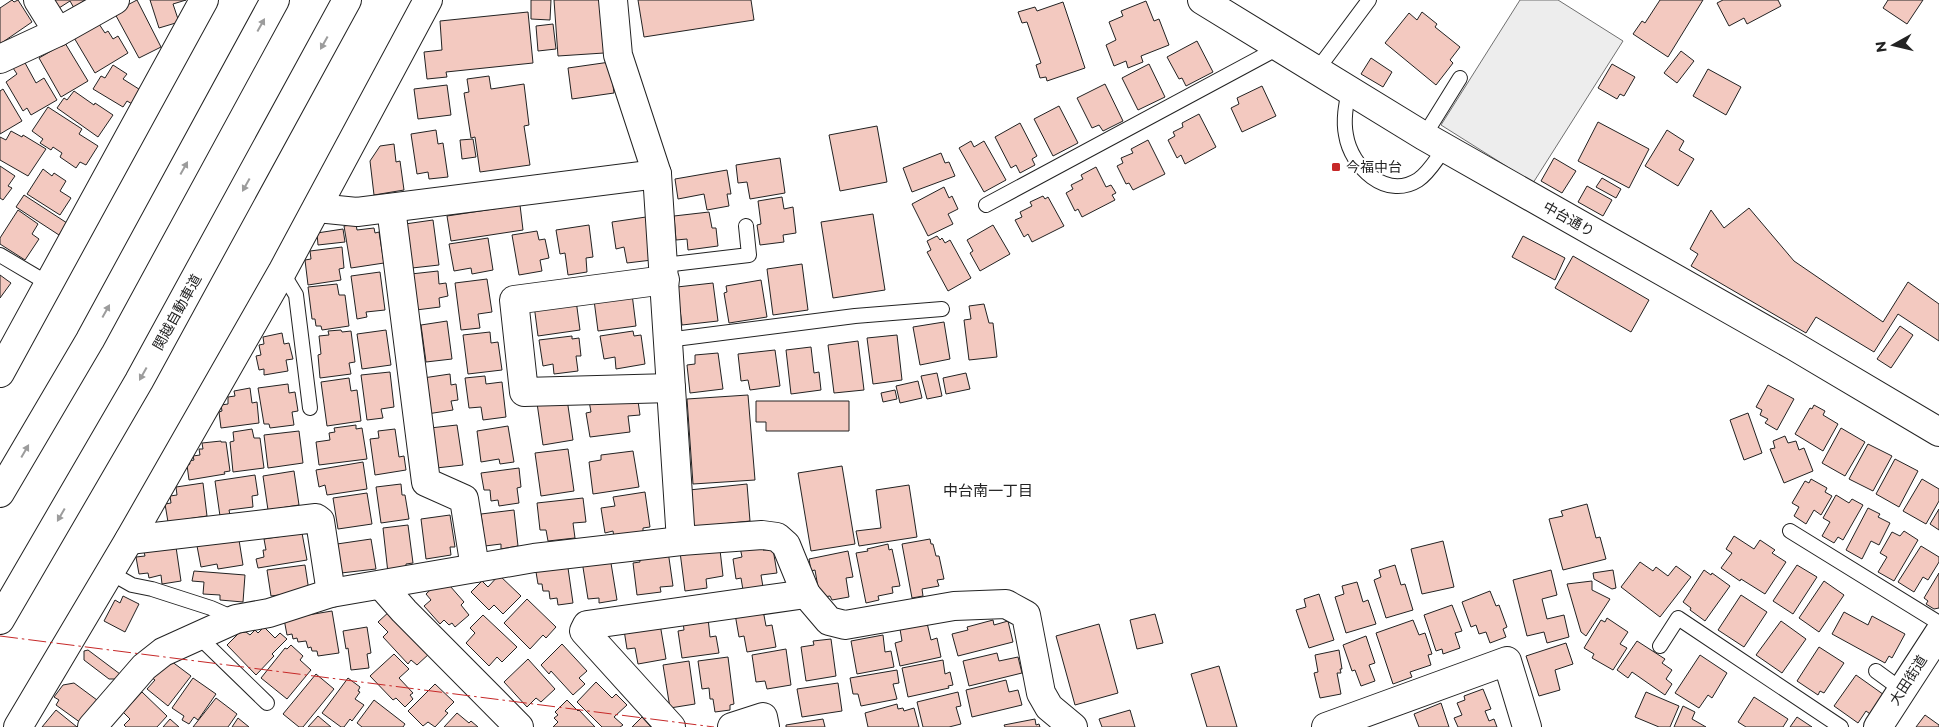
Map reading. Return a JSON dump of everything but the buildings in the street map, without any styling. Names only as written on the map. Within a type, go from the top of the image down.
[{"type":"main road","points":[[38,0],[58,32]]},
{"type":"main road","points":[[0,59],[58,32],[116,0]]},
{"type":"main road","points":[[0,373],[204,0]]},
{"type":"main road","points":[[0,494],[90,340],[275,0]]},
{"type":"main road","name":"関越自動車道","points":[[0,620],[139,382],[347,0]]},
{"type":"main road","points":[[18,727],[129,540],[282,272],[428,0]]},
{"type":"main road","points":[[613,0],[618,55],[657,174],[681,541]]},
{"type":"main road","name":"中台通り","points":[[1202,0],[1435,142],[1794,346],[1939,432]]},
{"type":"main road","points":[[317,208],[357,212],[657,174]]},
{"type":"main road","points":[[391,208],[426,482],[464,499],[475,568]]},
{"type":"main road","points":[[664,272],[514,300],[524,392],[671,388]]},
{"type":"main road","points":[[129,540],[316,518],[320,521],[331,593]]},
{"type":"main road","points":[[99,725],[144,667],[163,652],[236,619],[268,613],[331,593],[382,586],[405,579],[534,558],[681,541],[762,535],[777,537],[786,545],[806,594],[829,621],[845,625],[954,606],[1006,604],[1026,615],[1041,693],[1049,707],[1073,727]]},
{"type":"main road","points":[[382,586],[404,611],[519,727]]},
{"type":"main road","points":[[671,727],[584,632],[587,625],[806,594]]},
{"type":"main road","name":"大田街道","points":[[1878,727],[1902,690],[1934,650]]},
{"type":"main road","points":[[1326,727],[1507,661],[1528,727]]},
{"type":"main road","points":[[732,727],[763,717],[765,727]]},
{"type":"lane","points":[[1317,70],[1370,0]]},
{"type":"lane","points":[[986,205],[1280,47]]},
{"type":"lane","points":[[1349,90],[1344,118],[1348,146],[1354,159],[1364,171],[1379,182],[1391,186],[1405,185],[1418,180],[1426,173],[1435,142],[1460,78]]},
{"type":"lane","points":[[664,272],[749,255],[746,226]]},
{"type":"lane","points":[[0,256],[49,284]]},
{"type":"lane","points":[[282,272],[296,295],[310,408]]},
{"type":"lane","points":[[668,340],[855,316],[942,309]]},
{"type":"lane","points":[[1790,531],[1939,623]]},
{"type":"lane","points":[[109,572],[132,585],[152,589],[211,608],[236,619]]},
{"type":"lane","points":[[1660,646],[1678,618],[1841,727]]},
{"type":"lane","points":[[198,636],[267,703]]},
{"type":"lane","points":[[1876,671],[1902,690]]},
{"type":"shaded area","points":[[1520,0],[1558,0],[1623,41],[1533,183],[1441,125]]},
{"type":"power","points":[[0,636],[714,727]]},
{"type":"place","name":"今福中台","points":[[1336,167]]},
{"type":"district","name":"中台南一丁目","points":[[988,490]]}]
